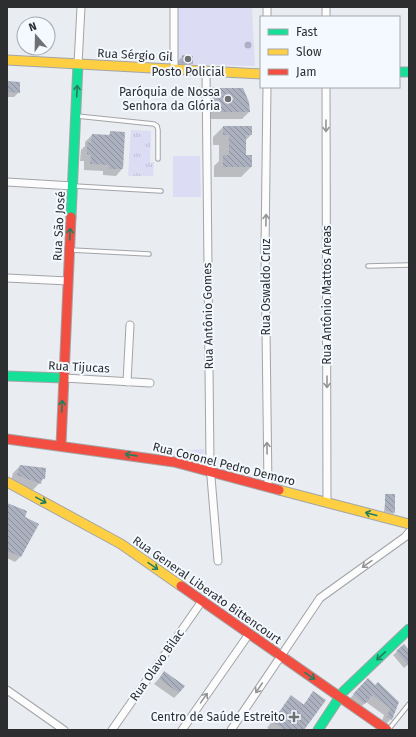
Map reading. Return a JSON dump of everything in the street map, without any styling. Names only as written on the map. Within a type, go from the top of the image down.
[{"type":"main road","name":"Rua Sérgio Gil","points":[[7,60],[260,74]]},
{"type":"main road","name":"Rua São José","points":[[61,445],[78,64]]},
{"type":"main road","name":"Rua Tijucas","points":[[7,376],[64,378]]},
{"type":"main road","name":"Rua Coronel Pedro Demoro","points":[[7,439],[159,459],[409,524]]},
{"type":"main road","name":"Rua General Liberato Bittencourt","points":[[7,482],[112,538],[387,730]]},
{"type":"main road","points":[[318,730],[340,696],[409,629]]},
{"type":"street","name":"Rua São José","points":[[78,64],[81,7]]},
{"type":"street","points":[[174,7],[174,64]]},
{"type":"street","name":"Rua Antônio Gomes","points":[[206,70],[210,472],[218,561]]},
{"type":"street","name":"Rua Oswaldo Cruz","points":[[267,88],[265,250],[268,487]]},
{"type":"street","name":"Rua Antônio Mattos Areas","points":[[326,88],[327,503]]},
{"type":"street","points":[[7,182],[73,186]]},
{"type":"street","points":[[7,278],[68,281]]},
{"type":"street","points":[[127,382],[130,325]]},
{"type":"street","name":"Rua Tijucas","points":[[64,378],[150,383]]},
{"type":"street","points":[[231,730],[320,598],[406,537],[409,532]]},
{"type":"street","name":"Rua Olavo Bilac","points":[[112,730],[202,601]]},
{"type":"street","points":[[182,730],[249,634]]},
{"type":"street","points":[[7,690],[64,730]]},
{"type":"lane","points":[[76,116],[154,124],[157,126],[158,130],[158,159]]},
{"type":"lane","points":[[73,186],[161,191]]},
{"type":"lane","points":[[70,250],[149,254]]},
{"type":"lane","points":[[368,266],[409,266]]},
{"type":"lane","points":[[387,730],[409,704]]},
{"type":"green space","points":[[178,7],[255,7],[252,9],[255,66],[177,64]]},
{"type":"green space","points":[[131,130],[151,131],[150,162],[154,162],[153,176],[128,176]]},
{"type":"green space","points":[[173,156],[200,156],[201,197],[173,197]]},
{"type":"green space","points":[[204,449],[204,465],[163,457],[164,452]]},
{"type":"building","name":"Posto Policial","points":[[182,55],[193,56],[193,64],[182,63]]},
{"type":"building","points":[[7,81],[20,82],[20,93],[7,92]]},
{"type":"building","name":"Paróquia de Nossa Senhora da Glória","points":[[211,87],[243,88],[249,102],[250,112],[211,112]]},
{"type":"building","points":[[223,126],[252,126],[252,135],[246,135],[246,155],[252,155],[252,167],[223,167],[223,155],[229,155],[229,135],[223,135]]},
{"type":"building","points":[[110,131],[125,132],[123,169],[109,169],[109,165],[90,164],[91,155],[87,154],[87,142],[91,143],[92,134],[110,135]]},
{"type":"building","points":[[20,465],[46,468],[45,479],[42,479],[41,484],[17,475]]},
{"type":"building","points":[[385,494],[395,494],[395,513],[385,510]]},
{"type":"building","points":[[7,503],[27,511],[25,517],[39,524],[21,557],[7,551]]},
{"type":"building","points":[[404,644],[409,650],[409,666],[396,651]]},
{"type":"building","points":[[164,671],[185,686],[179,693],[159,679]]},
{"type":"building","points":[[368,678],[375,685],[378,682],[399,702],[392,720],[387,717],[390,708],[372,695],[365,704],[353,694]]},
{"type":"building","name":"Centro de Saúde Estreito","points":[[313,691],[326,700],[304,730],[285,730],[272,722],[291,695],[304,705]]},
{"type":"traffic: fast","points":[[71,217],[78,64]]},
{"type":"traffic: fast","points":[[400,72],[409,72]]},
{"type":"traffic: fast","points":[[7,376],[64,378]]},
{"type":"traffic: fast","points":[[318,730],[343,692],[409,629]]},
{"type":"traffic: slow","points":[[7,60],[260,74]]},
{"type":"traffic: slow","points":[[7,482],[121,544],[181,586]]},
{"type":"traffic: slow","points":[[279,490],[409,524]]},
{"type":"traffic: jam","points":[[61,445],[71,217]]},
{"type":"traffic: jam","points":[[7,439],[174,462],[279,490]]},
{"type":"traffic: jam","points":[[181,586],[387,730]]},
{"type":"place","name":"Posto Policial","points":[[188,59]]},
{"type":"place","name":"Paróquia de Nossa Senhora da Glória","points":[[228,99]]},
{"type":"place","name":"Centro de Saúde Estreito","points":[[294,717]]}]
